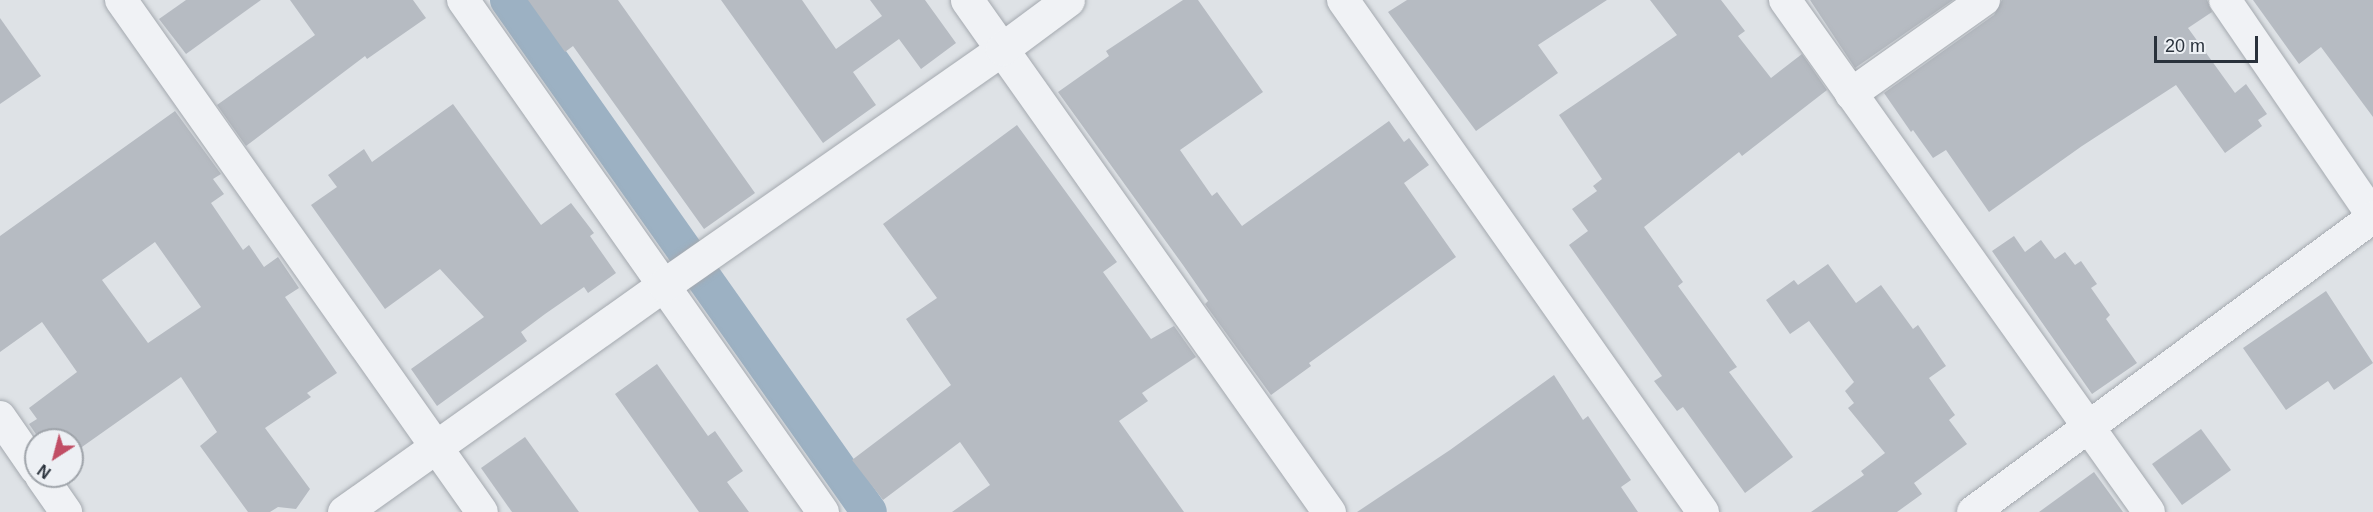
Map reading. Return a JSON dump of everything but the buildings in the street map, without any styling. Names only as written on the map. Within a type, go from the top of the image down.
[{"type":"street","points":[[121,0],[482,512]]},
{"type":"street","points":[[463,0],[670,280],[823,512]]},
{"type":"street","points":[[967,0],[1329,512]]},
{"type":"street","points":[[344,512],[670,280],[1002,49],[1068,0]]},
{"type":"street","points":[[1343,0],[1703,512]]},
{"type":"street","points":[[1785,0],[2149,512]]},
{"type":"street","points":[[1851,94],[1984,0]]},
{"type":"street","points":[[1973,512],[2091,428],[2373,217],[2225,0]]},
{"type":"street","points":[[0,417],[24,452]]},
{"type":"street","points":[[49,488],[66,512]]},
{"type":"waterway","points":[[508,0],[869,512]]}]
